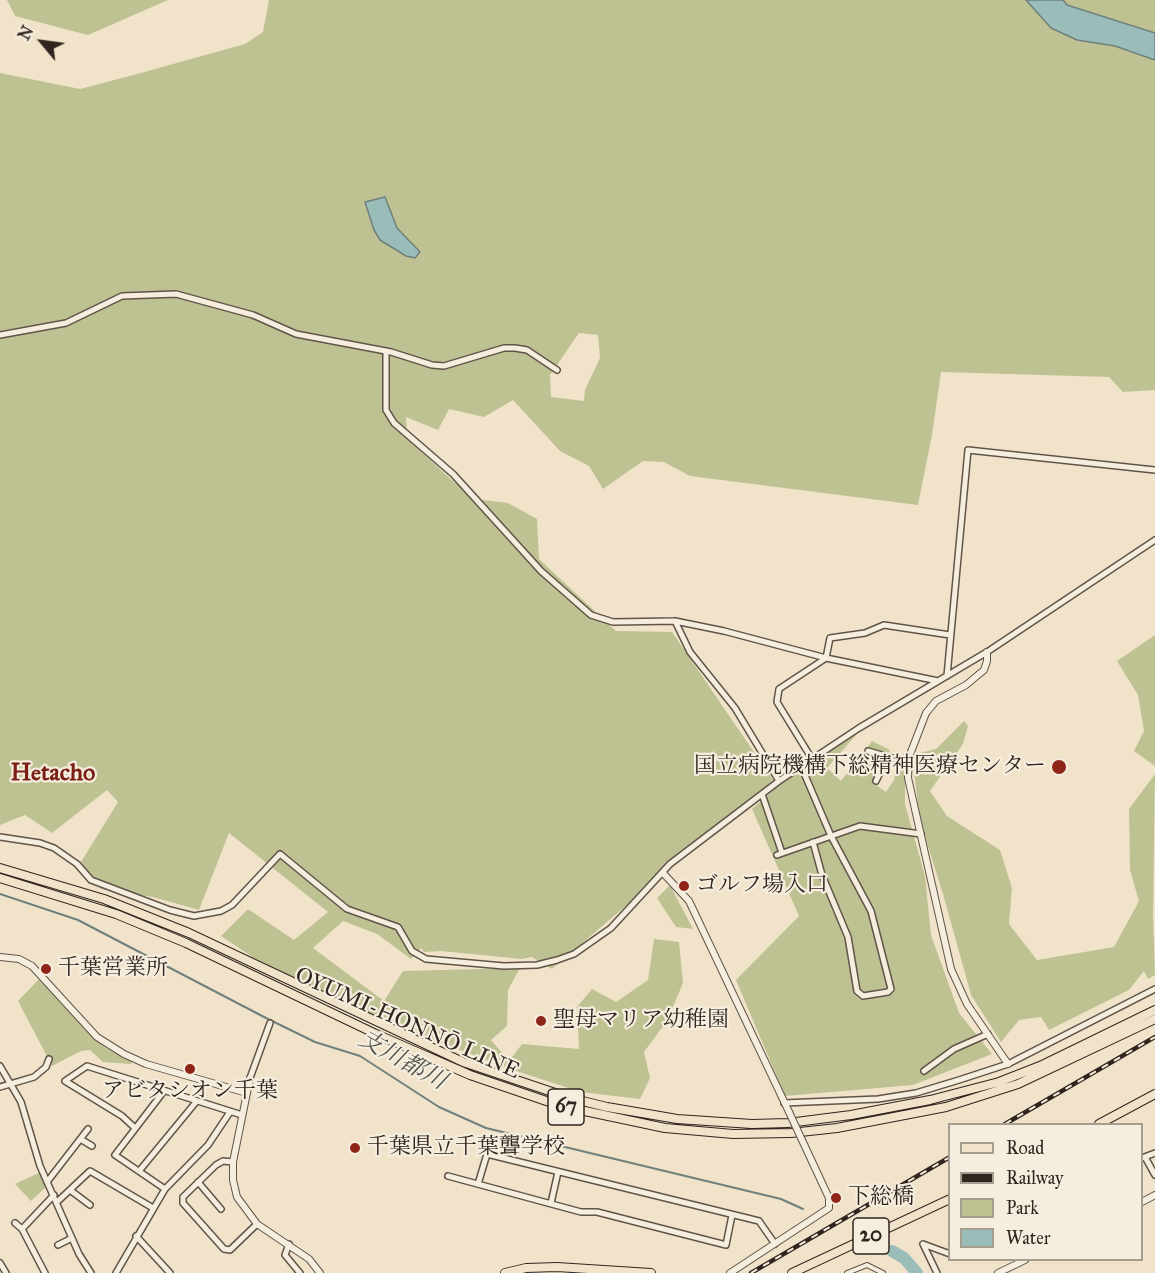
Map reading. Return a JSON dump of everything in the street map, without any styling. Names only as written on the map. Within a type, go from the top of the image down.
[{"type":"main road","name":"OYUMI-HONNŌ LINE","points":[[0,868],[104,899],[189,933],[463,1062],[570,1098],[616,1109],[677,1119],[752,1124],[788,1123],[873,1112],[930,1100],[999,1082],[1040,1066],[1155,1010]]},
{"type":"main road","name":"OYUMI-HONNŌ LINE","points":[[0,878],[116,914],[186,943],[376,1034],[470,1075],[561,1106],[666,1128],[733,1134],[791,1133],[837,1128],[946,1107],[1018,1084],[1155,1019]]},
{"type":"main road","points":[[1103,1123],[1155,1094]]},
{"type":"main road","name":"20","points":[[792,1273],[948,1200]]},
{"type":"main road","points":[[510,1272],[558,1270],[651,1273]]},
{"type":"street","points":[[0,335],[66,323],[122,296],[161,293],[176,294],[216,307],[241,311],[296,334],[386,351],[407,359],[444,366],[504,348],[527,350],[557,370]]},
{"type":"street","points":[[386,351],[386,410],[394,423],[453,474],[541,571],[579,607],[591,615],[613,622],[675,621],[724,631],[826,658],[938,681]]},
{"type":"street","points":[[947,676],[968,450],[1155,470]]},
{"type":"street","points":[[0,837],[54,848],[77,864],[91,880],[170,910],[194,916],[207,915],[232,905],[280,854],[347,909],[398,927],[417,956],[462,964],[537,965],[574,954],[611,928],[670,864],[779,781],[987,652],[1155,540]]},
{"type":"street","points":[[675,621],[690,652],[735,708],[779,781]]},
{"type":"street","points":[[812,759],[777,702],[779,689],[826,658],[830,638],[865,633],[879,626],[950,635]]},
{"type":"street","points":[[987,652],[984,670],[966,685],[936,701],[926,713],[909,757],[910,792],[951,969],[968,1004],[1008,1065]]},
{"type":"street","points":[[868,751],[900,760],[909,757]]},
{"type":"street","points":[[876,781],[887,758]]},
{"type":"street","points":[[801,766],[831,836],[872,911],[891,989],[888,992],[863,996],[857,991],[848,937],[822,875],[813,842]]},
{"type":"street","points":[[762,794],[779,854],[860,826],[921,834]]},
{"type":"street","points":[[663,873],[689,901],[802,1140],[830,1205],[826,1213],[730,1273]]},
{"type":"street","points":[[0,957],[19,959],[32,966],[97,1037],[124,1054],[146,1064],[247,1093]]},
{"type":"street","points":[[784,1102],[878,1099],[916,1093],[1008,1065],[1155,989]]},
{"type":"street","points":[[270,1023],[250,1078],[232,1162],[232,1180],[237,1197],[257,1224],[309,1259],[320,1273]]},
{"type":"street","points":[[924,1071],[954,1049],[988,1034]]},
{"type":"street","points":[[0,1087],[34,1077],[46,1067],[49,1059]]},
{"type":"street","points":[[0,1066],[28,1117],[40,1166],[72,1238],[91,1273]]},
{"type":"street","points":[[135,1128],[122,1116],[65,1081],[87,1066],[242,1115]]},
{"type":"street","points":[[165,1091],[115,1155],[165,1189]]},
{"type":"street","points":[[140,1170],[196,1102]]},
{"type":"street","points":[[116,1273],[165,1189],[208,1144],[230,1112]]},
{"type":"street","points":[[47,1182],[88,1130]]},
{"type":"street","points":[[82,1140],[92,1146]]},
{"type":"street","points":[[1155,1153],[1144,1158],[1155,1175]]},
{"type":"street","points":[[478,1184],[487,1154],[759,1221],[774,1244]]},
{"type":"street","points":[[232,1162],[220,1162],[183,1197],[183,1203],[224,1249],[230,1250],[257,1224]]},
{"type":"street","points":[[57,1202],[90,1172],[153,1208]]},
{"type":"street","points":[[551,1203],[558,1172]]},
{"type":"street","points":[[448,1176],[581,1212],[597,1212],[726,1245],[732,1215]]},
{"type":"street","points":[[198,1182],[221,1209]]},
{"type":"street","points":[[70,1190],[90,1205]]},
{"type":"street","points":[[22,1229],[54,1195]]},
{"type":"street","points":[[15,1223],[22,1229],[45,1273]]},
{"type":"street","points":[[136,1236],[170,1273]]},
{"type":"street","points":[[58,1245],[72,1238]]},
{"type":"street","points":[[289,1244],[285,1255],[297,1272]]},
{"type":"street","points":[[937,1273],[923,1245],[948,1253]]},
{"type":"street","points":[[998,1273],[1023,1261]]},
{"type":"street","points":[[0,1263],[6,1273]]},
{"type":"street","points":[[847,1273],[867,1265],[883,1273]]},
{"type":"green space","points":[[7,0],[168,0],[88,35],[15,16]]},
{"type":"green space","points":[[269,0],[1026,0],[1051,28],[1077,40],[1115,46],[1155,60],[1155,390],[1123,392],[1109,377],[941,372],[932,435],[918,505],[690,476],[664,462],[643,461],[603,489],[589,466],[560,451],[513,400],[484,417],[449,409],[438,430],[406,417],[407,439],[455,483],[482,500],[508,503],[537,519],[539,559],[616,631],[672,632],[773,780],[552,969],[532,957],[521,959],[441,951],[424,952],[421,948],[411,959],[377,934],[343,921],[313,948],[384,1001],[403,971],[520,968],[508,990],[507,1026],[491,1040],[509,1061],[522,1044],[579,1049],[577,1007],[592,989],[616,1002],[648,980],[654,939],[679,942],[683,983],[667,1021],[644,1052],[650,1078],[640,1099],[581,1092],[507,1068],[379,1019],[254,958],[221,936],[248,909],[294,940],[328,912],[229,833],[199,910],[153,897],[101,889],[81,862],[118,802],[107,790],[52,833],[25,815],[0,825],[0,73],[80,89],[245,44],[263,32]],"holes":[[[579,333],[598,335],[600,358],[585,390],[584,401],[551,397],[550,375]]]},
{"type":"green space","points":[[1063,0],[1155,0],[1155,33],[1067,5]]},
{"type":"green space","points":[[1155,635],[1155,766],[1134,751],[1144,731],[1138,695],[1117,661]]},
{"type":"green space","points":[[964,721],[968,726],[963,744],[930,791],[947,816],[1000,850],[1012,888],[1009,924],[1037,960],[1114,947],[1139,901],[1130,870],[1129,809],[1155,774],[1153,916],[1155,975],[1148,979],[1144,971],[1129,990],[1049,1030],[1041,1017],[1019,1020],[1001,1042],[971,995],[920,821],[912,755],[936,749]]},
{"type":"green space","points":[[849,733],[856,735],[827,768],[841,781],[872,741],[890,750],[872,782],[886,792],[894,780],[898,762],[905,761],[905,804],[925,876],[931,935],[959,1013],[992,1054],[913,1085],[785,1096],[736,980],[799,916],[752,809],[807,760]]},
{"type":"green space","points":[[670,885],[693,929],[676,927],[657,898]]},
{"type":"green space","points":[[40,978],[107,1049],[132,1061],[131,1064],[103,1062],[90,1050],[81,1051],[52,1066],[18,1001]]},
{"type":"green space","points":[[41,1172],[47,1186],[31,1201],[15,1184]]},
{"type":"water","points":[[1026,0],[1063,0],[1067,5],[1155,33],[1155,60],[1115,46],[1077,40],[1051,28]]},
{"type":"water","points":[[385,197],[397,228],[420,252],[415,258],[406,256],[380,240],[374,230],[365,202]]},
{"type":"waterway","name":"支川都川","points":[[0,894],[78,920],[315,1042],[360,1056],[439,1107],[486,1128],[781,1199],[803,1209]]},
{"type":"waterway","name":"支川都川","points":[[892,1251],[904,1258],[917,1273]]},
{"type":"railway","points":[[1007,1123],[1155,1037]]},
{"type":"railway","points":[[751,1273],[948,1158]]},
{"type":"place","name":"国立病院機構下総精神医療センター","points":[[1059,767]]},
{"type":"place","name":"ゴルフ場入口","points":[[684,886]]},
{"type":"place","name":"千葉営業所","points":[[46,969]]},
{"type":"place","name":"聖母マリア幼稚園","points":[[541,1021]]},
{"type":"place","name":"アビタシオン千葉","points":[[190,1069]]},
{"type":"place","name":"千葉県立千葉聾学校","points":[[355,1148]]},
{"type":"place","name":"下総橋","points":[[836,1198]]},
{"type":"district","name":"Hetacho","points":[[53,774]]}]
